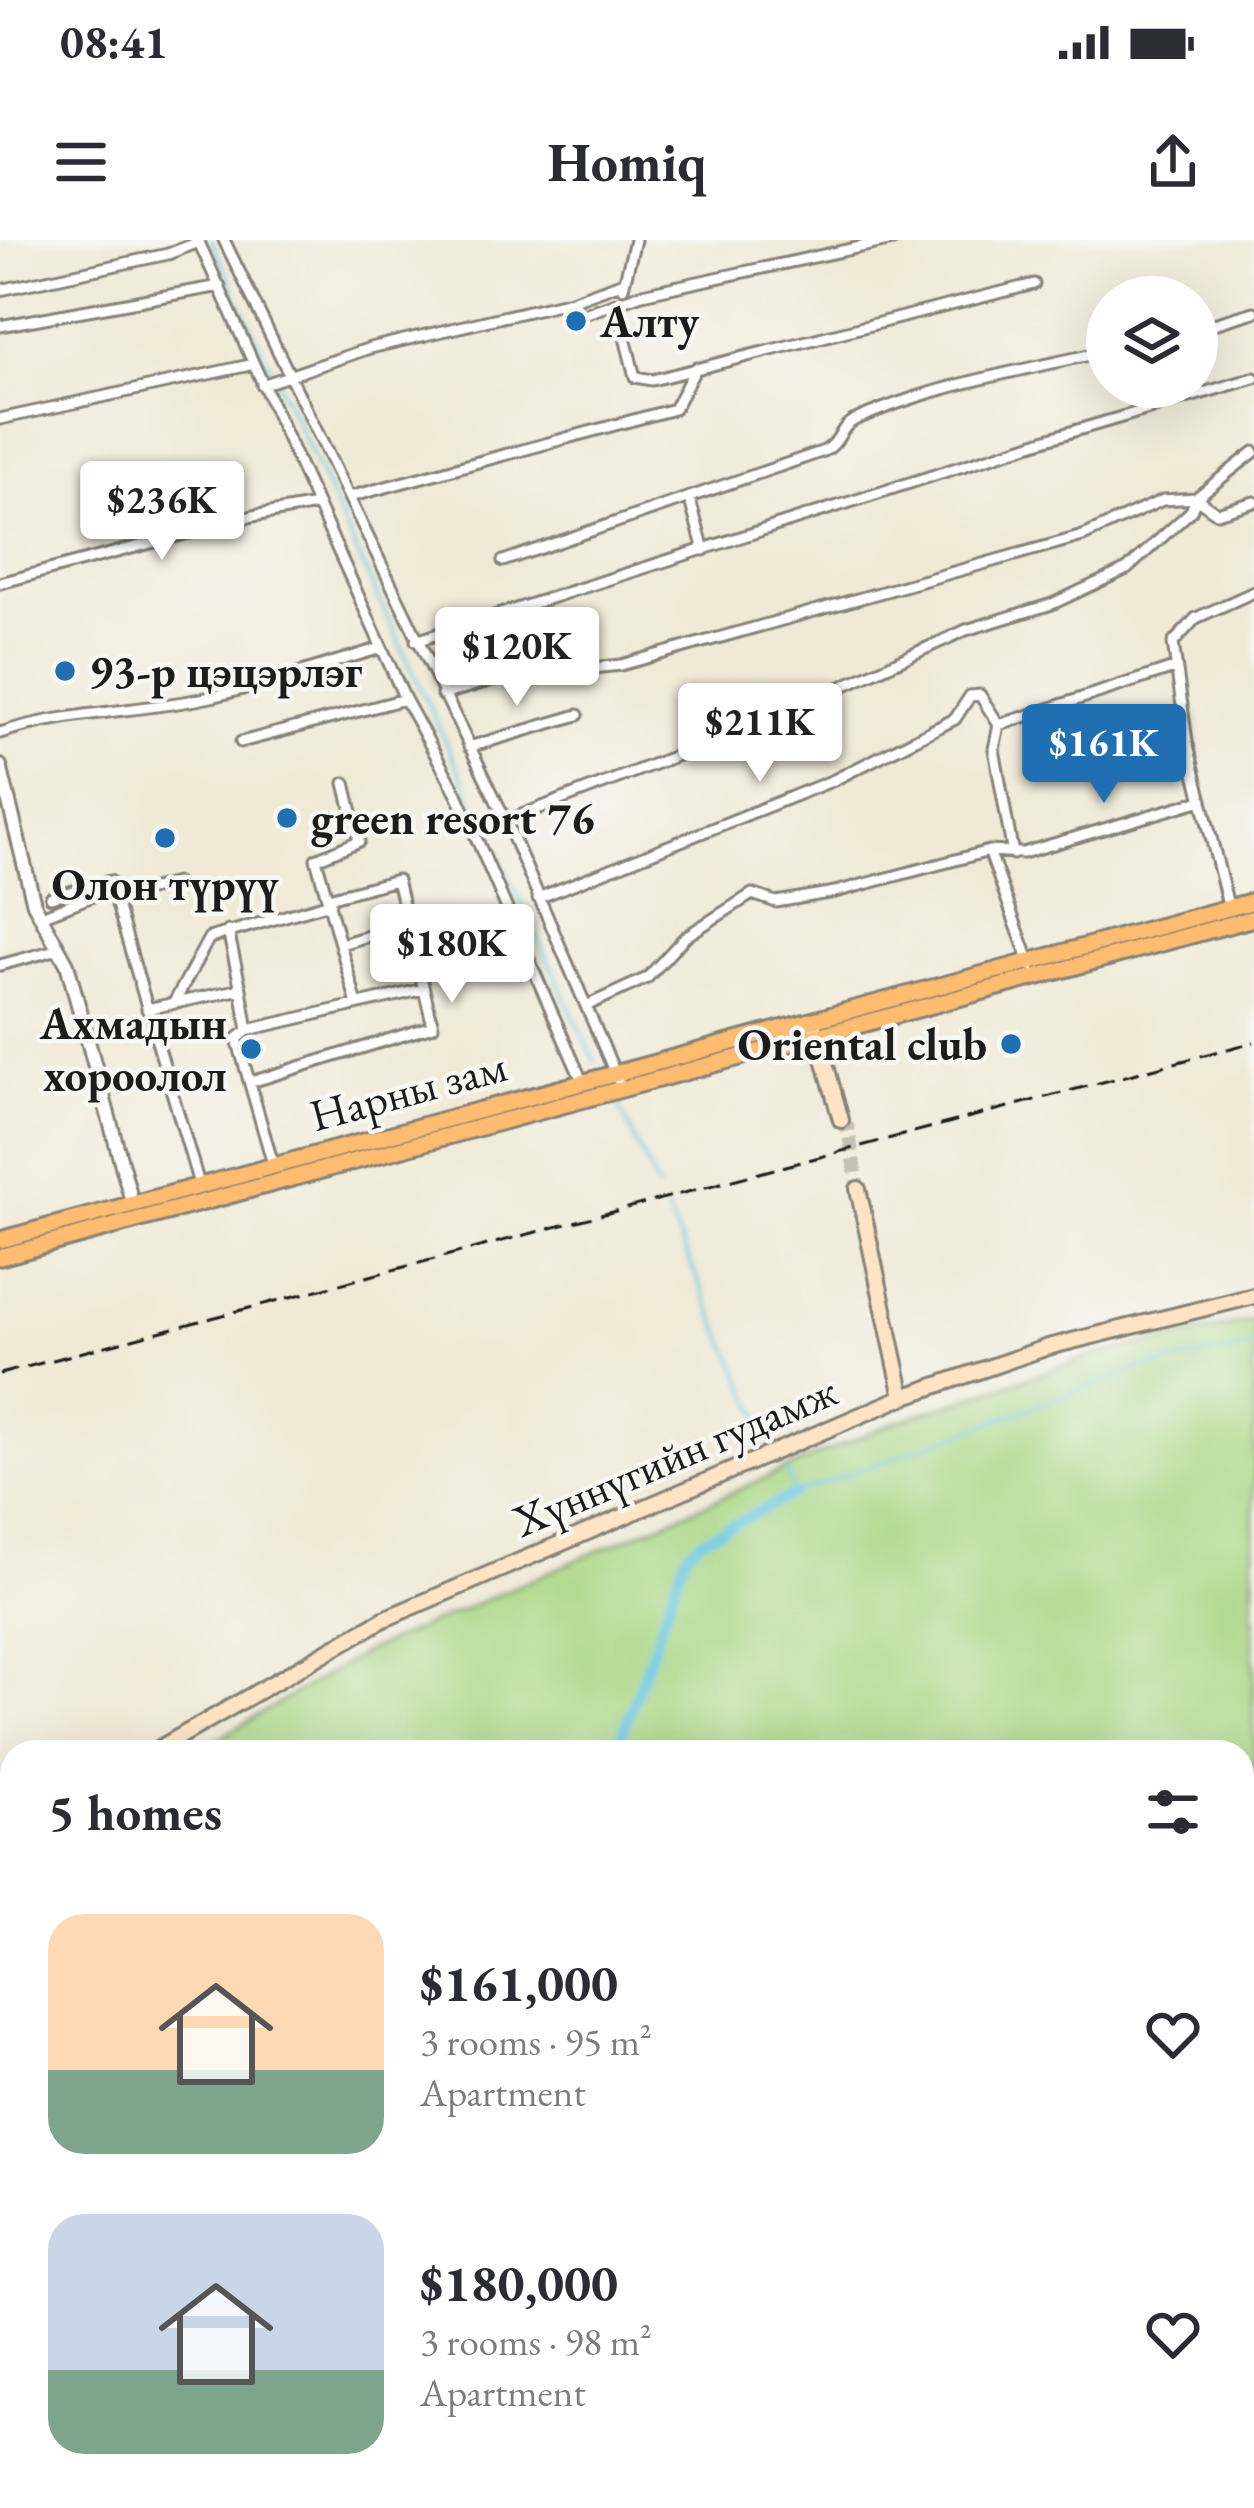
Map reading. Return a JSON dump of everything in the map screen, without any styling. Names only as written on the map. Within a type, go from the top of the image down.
[{"type":"main road","name":"Нарны зам","points":[[1032,969],[1254,901]]},
{"type":"main road","name":"Нарны зам","points":[[0,1257],[618,1080],[1032,969],[1254,918]]},
{"type":"main road","points":[[815,1027],[841,1120]]},
{"type":"main road","name":"Нарны зам","points":[[0,1240],[582,1081],[618,1080]]},
{"type":"main road","points":[[859,1189],[903,1396]]},
{"type":"main road","name":"Хүннүгийн гудамж","points":[[174,1740],[384,1619],[903,1396],[1048,1347],[1254,1296]]},
{"type":"street","points":[[224,240],[506,821],[618,1080]]},
{"type":"street","points":[[266,383],[370,348],[571,301],[621,283],[634,257],[635,240]]},
{"type":"street","points":[[571,301],[581,315],[617,306],[627,298],[843,244],[892,240]]},
{"type":"street","points":[[0,290],[152,258],[199,241],[250,365],[266,383],[405,699],[457,794],[582,1081]]},
{"type":"street","points":[[621,283],[627,298]]},
{"type":"street","points":[[617,306],[634,377],[652,380],[1034,284]]},
{"type":"street","points":[[0,326],[220,286]]},
{"type":"street","points":[[1218,323],[1254,312]]},
{"type":"street","points":[[503,561],[835,447],[852,420],[968,383],[1086,356]]},
{"type":"street","points":[[0,419],[250,365]]},
{"type":"street","points":[[349,497],[674,409],[696,368]]},
{"type":"street","points":[[416,641],[1254,379]]},
{"type":"street","points":[[506,821],[770,720],[966,630],[1052,604],[1127,569],[1191,511],[1196,498],[1254,452]]},
{"type":"street","points":[[688,497],[704,550]]},
{"type":"street","points":[[442,695],[500,678],[622,665],[1083,536],[1163,500],[1196,498],[1217,513],[1254,502]]},
{"type":"street","points":[[0,583],[253,516],[316,505]]},
{"type":"street","points":[[1229,908],[1174,668],[1173,643],[1196,618],[1254,592]]},
{"type":"street","points":[[0,733],[38,720],[66,721],[203,699],[382,648]]},
{"type":"street","points":[[999,725],[1174,668]]},
{"type":"street","points":[[538,898],[834,780],[955,719],[970,696],[986,699],[999,725],[994,748],[1013,854]]},
{"type":"street","points":[[242,742],[405,699]]},
{"type":"street","points":[[469,747],[578,715]]},
{"type":"street","points":[[0,766],[34,904],[59,949],[132,1202]]},
{"type":"street","points":[[345,783],[359,841],[316,859],[357,1004]]},
{"type":"street","points":[[586,1006],[647,978],[685,937],[752,894],[769,902],[835,892],[989,851],[1013,854],[1202,800]]},
{"type":"street","points":[[989,851],[1032,969]]},
{"type":"street","points":[[175,1001],[201,946],[228,931],[397,880],[434,1026],[427,1033],[251,1082]]},
{"type":"street","points":[[51,897],[110,881],[199,1184]]},
{"type":"street","points":[[44,915],[103,892],[115,898],[176,883]]},
{"type":"street","points":[[341,944],[409,924]]},
{"type":"street","points":[[228,931],[248,1030]]},
{"type":"street","points":[[0,965],[59,949]]},
{"type":"street","points":[[273,1164],[237,1040],[248,1030],[424,988]]},
{"type":"street","points":[[147,1010],[241,989]]},
{"type":"green space","points":[[1254,1320],[1254,1740],[216,1740],[365,1652],[890,1424],[1096,1355]]},
{"type":"waterway","points":[[211,240],[595,1061]]},
{"type":"waterway","points":[[618,1104],[658,1189]]},
{"type":"waterway","points":[[665,1207],[767,1433]]},
{"type":"waterway","points":[[786,1471],[794,1494],[1134,1370],[1254,1346]]},
{"type":"waterway","points":[[620,1740],[686,1553],[701,1540],[794,1494]]},
{"type":"tunnel","points":[[841,1120],[848,1128],[858,1189]]},
{"type":"railway","points":[[0,1374],[1254,1042]]},
{"type":"place","name":"Алту","points":[[576,321]]},
{"type":"place","name":"93-р цэцэрлэг","points":[[65,671]]},
{"type":"place","name":"green resort 76","points":[[287,818]]},
{"type":"place","name":"Олон түрүү","points":[[165,838]]},
{"type":"place","name":"Oriental club","points":[[1011,1044]]},
{"type":"place","name":"Ахмадын хороолол","points":[[251,1049]]}]
